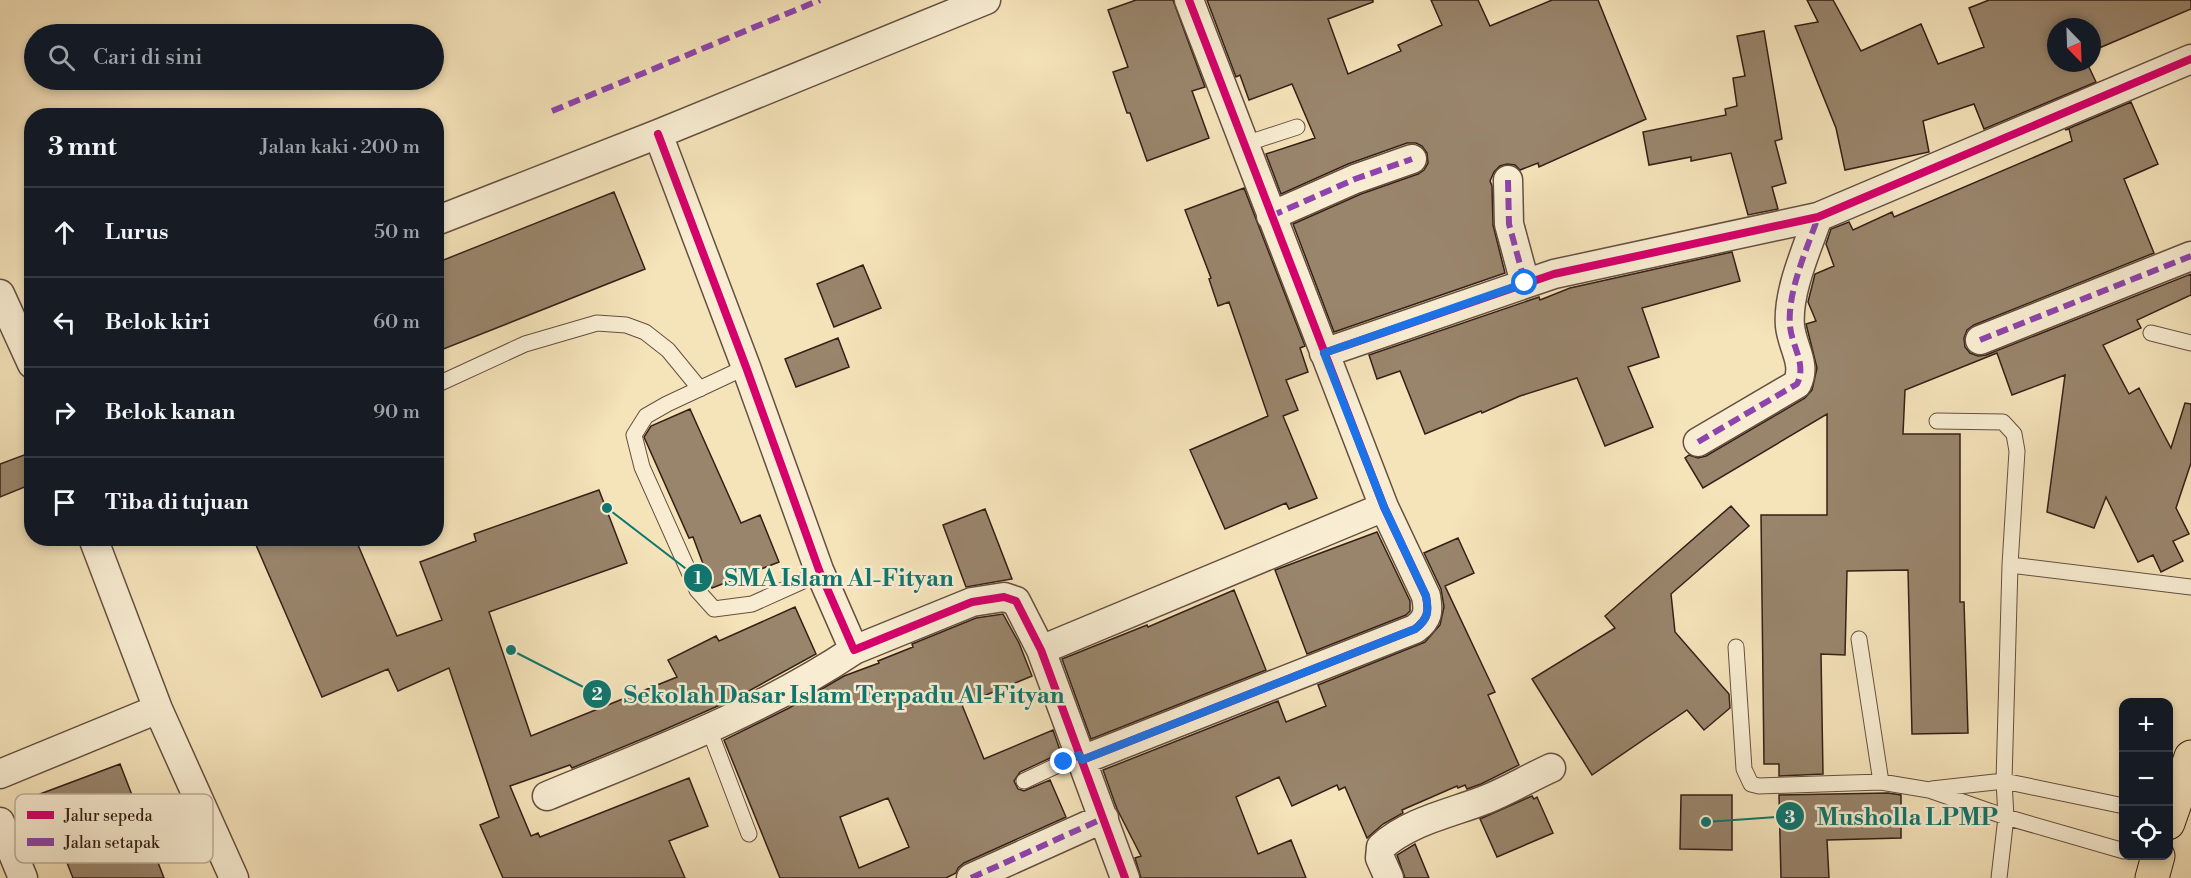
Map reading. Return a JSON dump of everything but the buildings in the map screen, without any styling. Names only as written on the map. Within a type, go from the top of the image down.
[{"type":"main road","points":[[2173,808],[2191,757]]},
{"type":"street","points":[[444,218],[658,134],[945,7],[986,0]]},
{"type":"street","points":[[1080,758],[1415,629],[1426,620],[1429,609],[1426,596],[1384,507],[1189,0]]},
{"type":"street","points":[[1324,353],[1554,274],[1818,216],[2191,59]]},
{"type":"street","points":[[658,134],[746,367],[819,570],[854,650]]},
{"type":"street","points":[[1271,216],[1355,179],[1412,159]]},
{"type":"street","points":[[1508,180],[1509,224],[1525,283]]},
{"type":"street","points":[[1698,442],[1797,384],[1801,375],[1801,364],[1790,325],[1794,284],[1818,216]]},
{"type":"street","points":[[1980,340],[2191,256]]},
{"type":"street","points":[[0,294],[24,346]]},
{"type":"street","points":[[1041,650],[1384,507]]},
{"type":"street","points":[[96,546],[158,709],[196,794]]},
{"type":"street","points":[[546,796],[709,729],[824,671],[854,650],[972,602],[1004,597],[1016,601],[1041,650],[1125,878]]},
{"type":"street","points":[[0,774],[158,709]]},
{"type":"street","points":[[1389,878],[1380,858],[1381,847],[1391,837],[1488,798],[1551,768]]},
{"type":"street","points":[[971,878],[1104,818]]},
{"type":"street","points":[[0,822],[15,859]]},
{"type":"street","points":[[213,831],[234,878]]},
{"type":"street","points":[[17,863],[23,878]]},
{"type":"lane","points":[[1245,144],[1297,127]]},
{"type":"lane","points":[[444,381],[525,344],[597,323],[626,325],[645,332],[668,351],[700,389]]},
{"type":"lane","points":[[2151,333],[2191,343]]},
{"type":"lane","points":[[746,367],[646,416],[634,435],[642,467],[697,590],[714,609],[752,604],[801,582],[819,570]]},
{"type":"lane","points":[[1937,421],[2003,422],[2014,434],[2018,451],[2010,565],[2004,781],[2006,817],[1999,878]]},
{"type":"lane","points":[[2010,565],[2191,587]]},
{"type":"lane","points":[[1859,639],[1881,782]]},
{"type":"lane","points":[[1736,647],[1744,769],[1751,784],[1759,786],[1881,782],[1929,790],[2006,817],[2119,850]]},
{"type":"lane","points":[[709,729],[749,834]]},
{"type":"lane","points":[[1024,781],[1080,758]]},
{"type":"lane","points":[[1929,790],[2004,781],[2119,805]]},
{"type":"marked path","points":[[552,111],[820,0]]},
{"type":"marked path","points":[[1271,216],[1355,179],[1412,159]]},
{"type":"marked path","points":[[1508,180],[1509,224],[1525,283]]},
{"type":"marked path","points":[[1698,442],[1797,384],[1800,377],[1800,362],[1791,334],[1790,313],[1799,271],[1818,217],[1814,217]]},
{"type":"marked path","points":[[1980,340],[2191,256]]},
{"type":"marked path","points":[[971,878],[1104,818]]},
{"type":"cycle path","points":[[1082,760],[1415,629],[1423,622],[1427,611],[1426,596],[1384,507],[1189,0]]},
{"type":"cycle path","points":[[1324,353],[1554,274],[1818,217],[2191,59]]},
{"type":"cycle path","points":[[658,134],[746,367],[819,570],[854,650],[972,602],[1004,597],[1016,601],[1041,650],[1125,878]]},
{"type":"place","name":"SMA Islam Al-Fityan","points":[[607,508]]},
{"type":"place","name":"Sekolah Dasar Islam Terpadu Al-Fityan","points":[[511,650]]},
{"type":"place","name":"Musholla LPMP","points":[[1706,822]]},
{"type":"route","points":[[1064,762],[1079,755],[1082,760],[1415,629],[1426,620],[1429,609],[1426,596],[1384,507],[1324,353],[1525,283]]}]
